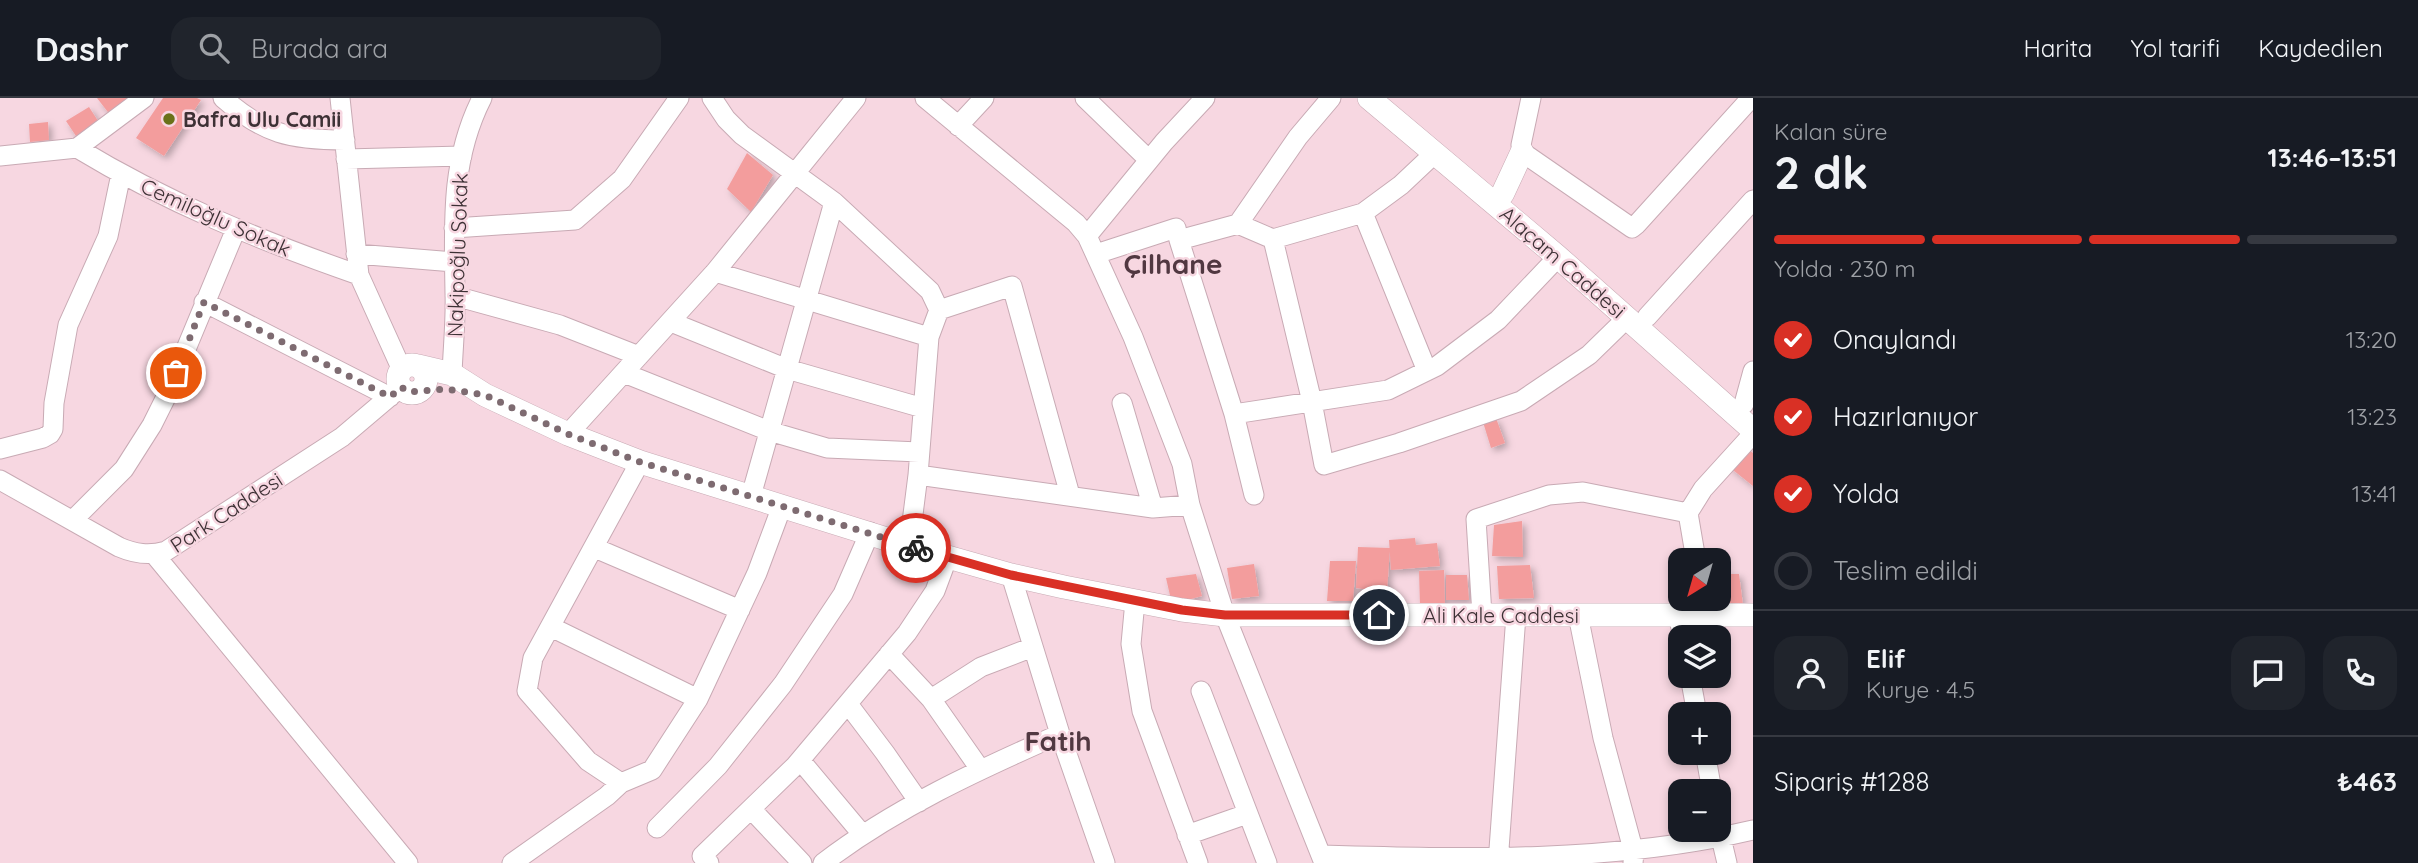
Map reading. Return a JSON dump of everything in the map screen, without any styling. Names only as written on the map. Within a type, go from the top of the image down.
[{"type":"main road","name":"Alaçam Caddesi","points":[[1369,98],[1435,153],[1499,198],[1558,257],[1748,408]]},
{"type":"main road","name":"Alaçam Caddesi","points":[[1389,98],[1640,323],[1753,432]]},
{"type":"main road","points":[[1499,198],[1522,152]]},
{"type":"main road","name":"Ali Kale Caddesi","points":[[406,382],[452,374],[485,395],[568,434],[640,462],[1011,575],[1135,601],[1225,615],[1578,615],[1672,625]]},
{"type":"main road","name":"Ali Kale Caddesi","points":[[406,382],[485,395]]},
{"type":"main road","name":"Ali Kale Caddesi","points":[[1682,625],[1700,611]]},
{"type":"main road","name":"Ali Kale Caddesi","points":[[1729,611],[1753,615]]},
{"type":"street","points":[[223,98],[255,124],[299,138],[345,149],[462,156]]},
{"type":"street","points":[[340,98],[359,275],[406,382]]},
{"type":"street","name":"Nakipoğlu Sokak","points":[[452,374],[455,186],[475,113],[482,98]]},
{"type":"street","points":[[454,228],[575,220],[622,179],[679,98]]},
{"type":"street","points":[[712,98],[726,119],[742,135],[834,202],[930,291],[939,310],[929,337],[918,475],[909,546]]},
{"type":"street","points":[[568,434],[715,272],[856,98]]},
{"type":"street","points":[[925,98],[1076,223],[1087,236],[1133,337],[1182,464],[1190,505],[1225,615],[1322,859],[1498,861],[1633,858],[1687,842]]},
{"type":"street","points":[[958,126],[984,98]]},
{"type":"street","points":[[1085,98],[1149,160]]},
{"type":"street","points":[[1087,236],[1149,160],[1205,98]]},
{"type":"street","points":[[1238,224],[1298,137],[1331,98]]},
{"type":"street","points":[[1531,98],[1521,145],[1522,152],[1632,228],[1751,98]]},
{"type":"street","points":[[0,156],[77,148],[140,99]]},
{"type":"street","name":"Cemiloğlu Sokak","points":[[77,148],[121,174],[236,229],[359,275]]},
{"type":"street","points":[[1180,240],[1238,224],[1273,239],[1363,212],[1401,185],[1435,153]]},
{"type":"street","points":[[0,449],[43,438],[53,429],[54,403],[68,325],[108,236],[121,174]]},
{"type":"street","points":[[1273,239],[1312,402],[1324,465],[1399,443],[1521,401],[1640,323],[1753,200]]},
{"type":"street","points":[[751,496],[834,202]]},
{"type":"street","points":[[1363,212],[1427,371]]},
{"type":"street","points":[[1096,254],[1176,228],[1234,414],[1254,495]]},
{"type":"street","points":[[73,520],[124,469],[152,425],[236,229]]},
{"type":"street","points":[[356,254],[454,262]]},
{"type":"street","points":[[1234,414],[1388,390],[1437,366],[1498,320],[1558,257]]},
{"type":"street","points":[[715,272],[929,337]]},
{"type":"street","points":[[939,310],[1012,286],[1070,495]]},
{"type":"street","points":[[455,296],[559,325],[639,356]]},
{"type":"street","points":[[204,302],[406,382]]},
{"type":"street","points":[[671,322],[787,369],[923,408]]},
{"type":"street","points":[[1748,408],[1753,371]]},
{"type":"street","points":[[624,373],[769,431],[827,448],[919,452]]},
{"type":"street","name":"Park Caddesi","points":[[0,480],[131,552],[155,554],[166,551],[341,437],[406,382]]},
{"type":"street","points":[[1122,403],[1153,508]]},
{"type":"street","points":[[1694,548],[1688,513],[1703,489],[1753,432]]},
{"type":"street","points":[[621,783],[588,761],[527,691],[533,658],[640,462]]},
{"type":"street","points":[[918,475],[1153,508],[1190,505]]},
{"type":"street","points":[[1482,615],[1476,519],[1549,495],[1583,492],[1688,513]]},
{"type":"street","points":[[512,863],[621,783],[652,770],[698,699],[757,573],[782,506]]},
{"type":"street","points":[[657,828],[718,766],[783,684],[843,594],[870,532]]},
{"type":"street","points":[[595,548],[740,610]]},
{"type":"street","points":[[155,554],[408,863]]},
{"type":"street","points":[[709,863],[702,856],[800,760],[907,633],[935,591],[948,556]]},
{"type":"street","points":[[1011,575],[1060,734],[1105,863]]},
{"type":"street","points":[[1135,601],[1131,644],[1142,711],[1198,863]]},
{"type":"street","points":[[1498,861],[1516,615]]},
{"type":"street","points":[[1578,615],[1603,738],[1633,858]]},
{"type":"street","points":[[551,627],[698,699]]},
{"type":"street","points":[[931,699],[981,667],[1033,647]]},
{"type":"street","points":[[890,654],[931,699],[980,769]]},
{"type":"street","points":[[1201,691],[1267,863]]},
{"type":"street","points":[[848,704],[919,802]]},
{"type":"street","points":[[823,863],[862,834],[919,802],[980,769],[1060,734]]},
{"type":"street","points":[[800,760],[862,834]]},
{"type":"street","points":[[751,808],[802,863]]},
{"type":"street","points":[[1188,835],[1247,814]]},
{"type":"street","points":[[1731,831],[1753,830]]},
{"type":"street","points":[[1722,842],[1727,863]]},
{"type":"building","points":[[97,98],[130,98],[111,116]]},
{"type":"building","name":"Bafra Ulu Camii","points":[[163,98],[201,100],[164,156],[136,138]]},
{"type":"building","points":[[89,107],[100,124],[78,139],[66,121]]},
{"type":"building","points":[[48,122],[49,140],[30,142],[29,124]]},
{"type":"building","points":[[747,153],[773,175],[751,212],[727,189]]},
{"type":"building","points":[[1496,418],[1505,443],[1491,448],[1483,422]]},
{"type":"building","points":[[1745,447],[1753,453],[1753,486],[1728,466]]},
{"type":"building","points":[[1522,521],[1523,557],[1492,556],[1494,525]]},
{"type":"building","points":[[1415,538],[1416,545],[1437,543],[1440,566],[1391,570],[1389,540]]},
{"type":"building","points":[[1358,547],[1390,548],[1387,592],[1356,588]]},
{"type":"building","points":[[1330,561],[1356,561],[1353,601],[1327,601]]},
{"type":"building","points":[[1254,564],[1259,596],[1232,599],[1227,568]]},
{"type":"building","points":[[1530,565],[1534,598],[1499,599],[1497,566]]},
{"type":"building","points":[[1444,570],[1445,606],[1420,606],[1419,571]]},
{"type":"building","points":[[1196,574],[1202,596],[1172,604],[1166,578]]},
{"type":"building","points":[[1731,574],[1739,574],[1743,605],[1731,605]]},
{"type":"building","points":[[1446,575],[1467,575],[1469,600],[1446,600]]},
{"type":"way so far","points":[[176,373],[204,302],[390,397],[401,387],[413,393],[446,389],[485,395],[568,434],[640,462],[916,548]]},
{"type":"place","name":"Bafra Ulu Camii","points":[[169,119]]},
{"type":"district","name":"Çilhane","points":[[1173,263]]},
{"type":"district","name":"Fatih","points":[[1058,740]]},
{"type":"route","points":[[916,548],[1011,575],[1182,610],[1225,615],[1379,615]]}]
